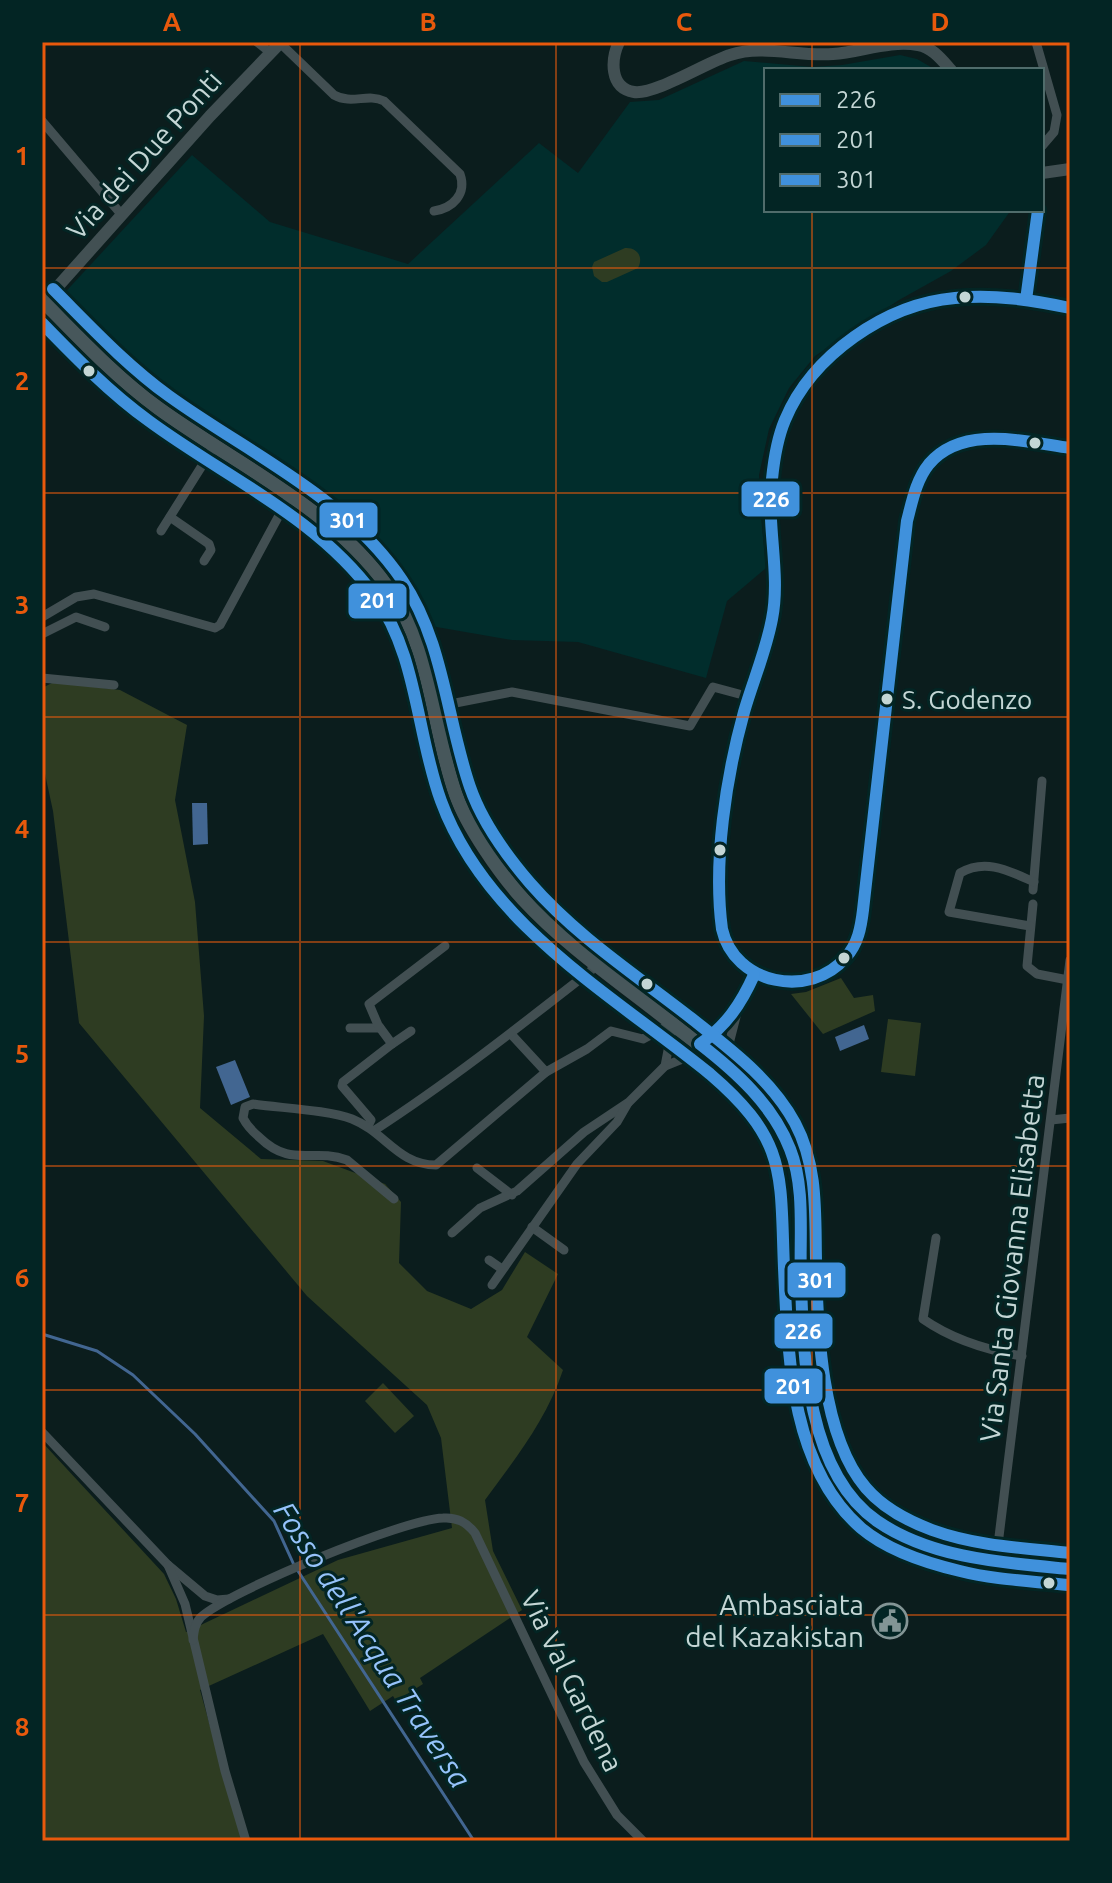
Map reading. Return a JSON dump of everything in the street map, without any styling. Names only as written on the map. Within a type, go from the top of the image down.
[{"type":"main road","points":[[43,302],[139,393],[290,495],[371,566],[394,595],[416,636],[456,796],[482,842],[523,899],[598,965],[724,1063],[773,1117],[794,1161],[811,1387],[825,1451],[839,1482],[858,1505],[885,1525],[938,1549],[966,1557],[1070,1569]]},
{"type":"street","points":[[257,42],[271,53]]},
{"type":"street","points":[[281,42],[334,95],[345,101],[376,97],[384,101],[460,174],[463,183],[458,198],[446,209],[434,211]]},
{"type":"street","name":"Via dei Due Ponti","points":[[43,302],[281,42]]},
{"type":"street","points":[[619,42],[613,58],[614,74],[620,85],[639,92],[661,86],[745,50],[832,54],[890,45],[923,44],[949,68]]},
{"type":"street","points":[[1036,42],[1043,68]]},
{"type":"street","points":[[1044,70],[1057,115],[1054,132],[1044,144]]},
{"type":"street","points":[[42,121],[121,214]]},
{"type":"street","points":[[1044,174],[1070,169]]},
{"type":"street","points":[[1026,300],[1038,212]]},
{"type":"street","points":[[1070,308],[1026,300],[948,298],[923,303],[860,335],[829,357],[798,396],[786,418],[770,495],[774,603],[763,656],[733,756],[723,814],[723,934],[736,959],[754,975],[786,983],[827,972],[846,957],[858,935],[911,503],[921,474],[935,457],[949,448],[979,439],[1070,448]]},
{"type":"street","points":[[161,531],[215,445]]},
{"type":"street","points":[[42,617],[76,597],[94,594],[215,628],[220,625],[290,495]]},
{"type":"street","points":[[170,517],[209,544],[211,550],[204,561]]},
{"type":"street","points":[[42,634],[76,617],[105,627]]},
{"type":"street","points":[[42,678],[114,685]]},
{"type":"street","points":[[435,707],[512,692],[690,726],[713,687],[739,694]]},
{"type":"street","points":[[1030,926],[949,912],[960,873],[970,867],[995,867],[1033,886],[1042,781]]},
{"type":"street","points":[[1033,904],[1027,966],[1037,974],[1068,980]]},
{"type":"street","points":[[392,1044],[380,1028],[369,1004],[445,946]]},
{"type":"street","name":"Via Santa Giovanna Elisabetta","points":[[996,1561],[1067,1007],[1070,960]]},
{"type":"street","points":[[372,1128],[421,1100],[598,965]]},
{"type":"street","points":[[724,1063],[738,1009],[754,975]]},
{"type":"street","points":[[452,1233],[480,1208],[512,1195],[584,1132],[629,1102],[665,1066],[704,1046],[738,1009]]},
{"type":"street","points":[[665,1066],[673,1024]]},
{"type":"street","points":[[394,1199],[347,1160],[288,1155],[272,1149],[247,1126],[243,1113],[245,1107],[253,1104],[349,1117],[372,1128],[409,1160],[420,1165],[436,1165],[546,1072],[587,1049],[611,1031],[643,1039],[673,1024]]},
{"type":"street","points":[[350,1028],[380,1028]]},
{"type":"street","points":[[372,1128],[371,1120],[346,1093],[343,1082],[411,1031]]},
{"type":"street","points":[[511,1034],[546,1072]]},
{"type":"street","points":[[1058,1059],[1070,1058]]},
{"type":"street","points":[[492,1285],[582,1158],[619,1121],[629,1102]]},
{"type":"street","points":[[1051,1120],[1070,1118]]},
{"type":"street","points":[[477,1168],[512,1195]]},
{"type":"street","points":[[532,1227],[564,1250]]},
{"type":"street","points":[[936,1238],[923,1319],[946,1335],[1022,1356]]},
{"type":"street","points":[[489,1260],[502,1269]]},
{"type":"street","points":[[42,1432],[168,1565],[205,1596],[217,1600],[232,1598]]},
{"type":"street","name":"Via Val Gardena","points":[[232,1598],[341,1549],[436,1518],[466,1523],[475,1533],[584,1762],[617,1815],[643,1841]]},
{"type":"street","points":[[168,1565],[185,1604],[225,1771],[246,1841]]},
{"type":"street","points":[[193,1640],[199,1620],[232,1598]]},
{"type":"shaded area","points":[[900,55],[917,59],[933,68],[764,68],[764,212],[1010,212],[986,245],[951,271],[899,300],[815,356],[789,388],[769,429],[759,475],[766,568],[727,601],[706,678],[578,642],[512,640],[425,625],[390,570],[347,525],[278,465],[131,372],[58,300],[192,155],[270,222],[408,264],[539,143],[578,173],[630,102],[659,100],[744,61],[812,67]]},
{"type":"green space","points":[[625,248],[633,249],[638,254],[638,268],[607,282],[594,276],[594,262]]},
{"type":"green space","points":[[54,682],[120,690],[187,725],[175,800],[195,902],[204,1016],[200,1108],[261,1159],[323,1161],[385,1184],[401,1202],[399,1263],[427,1291],[471,1309],[502,1290],[525,1252],[558,1274],[527,1337],[563,1370],[539,1422],[485,1500],[493,1551],[522,1610],[420,1678],[423,1684],[396,1701],[393,1696],[370,1711],[323,1634],[200,1690],[242,1841],[42,1841],[42,1442],[164,1574],[186,1632],[338,1560],[452,1528],[441,1438],[427,1405],[307,1296],[79,1023],[53,811],[42,760],[42,688]]},
{"type":"green space","points":[[841,978],[854,998],[873,995],[875,1011],[823,1034],[791,994],[806,992]]},
{"type":"green space","points":[[888,1019],[921,1023],[915,1076],[881,1072]]},
{"type":"green space","points":[[383,1383],[414,1416],[395,1433],[365,1401]]},
{"type":"water","points":[[192,803],[207,803],[208,844],[193,845]]},
{"type":"water","points":[[864,1025],[869,1039],[840,1051],[835,1037]]},
{"type":"water","points":[[235,1060],[250,1097],[231,1105],[216,1067]]},
{"type":"waterway","name":"Fosso dell'Acqua Traversa","points":[[42,1334],[97,1351],[133,1375],[195,1434],[274,1521],[294,1565]]},
{"type":"waterway","name":"Fosso dell'Acqua Traversa","points":[[298,1571],[474,1841]]},
{"type":"transit line","name":"226","points":[[1026,300],[1038,212]]},
{"type":"transit line","name":"301","points":[[53,289],[153,384],[324,500],[379,550],[402,580],[427,629],[470,787],[481,813],[504,850],[530,883],[567,920],[735,1053],[785,1107],[802,1139],[811,1173],[824,1380],[839,1440],[866,1488],[896,1513],[949,1535],[1000,1546],[1070,1553]]},
{"type":"transit line","name":"226","points":[[1070,308],[1013,298],[970,297],[929,302],[903,310],[878,322],[832,354],[797,396],[785,420],[776,449],[771,497],[775,584],[772,619],[738,737],[720,848],[722,929],[729,948],[741,963],[757,973],[775,980],[794,982],[813,978],[831,970],[846,957],[858,935],[907,521],[915,491],[925,470],[943,452],[977,440],[1015,440],[1070,448]]},
{"type":"transit line","name":"201","points":[[42,323],[94,375],[135,410],[298,520],[351,567],[374,595],[400,643],[441,801],[462,845],[489,885],[556,954],[710,1074],[754,1119],[775,1160],[779,1183],[788,1337],[797,1407],[806,1441],[837,1503],[872,1536],[895,1550],[921,1560],[987,1576],[1068,1585]]},
{"type":"transit line","name":"226","points":[[754,975],[732,1014],[700,1044],[740,1078],[764,1104],[783,1133],[795,1164],[800,1197],[802,1311],[807,1378],[823,1444],[836,1474],[854,1500],[877,1521],[921,1544],[970,1557],[1070,1569]]},
{"type":"place","name":"S. Godenzo","points":[[887,699]]},
{"type":"place","name":"Ambasciata del Kazakistan","points":[[890,1621]]}]
